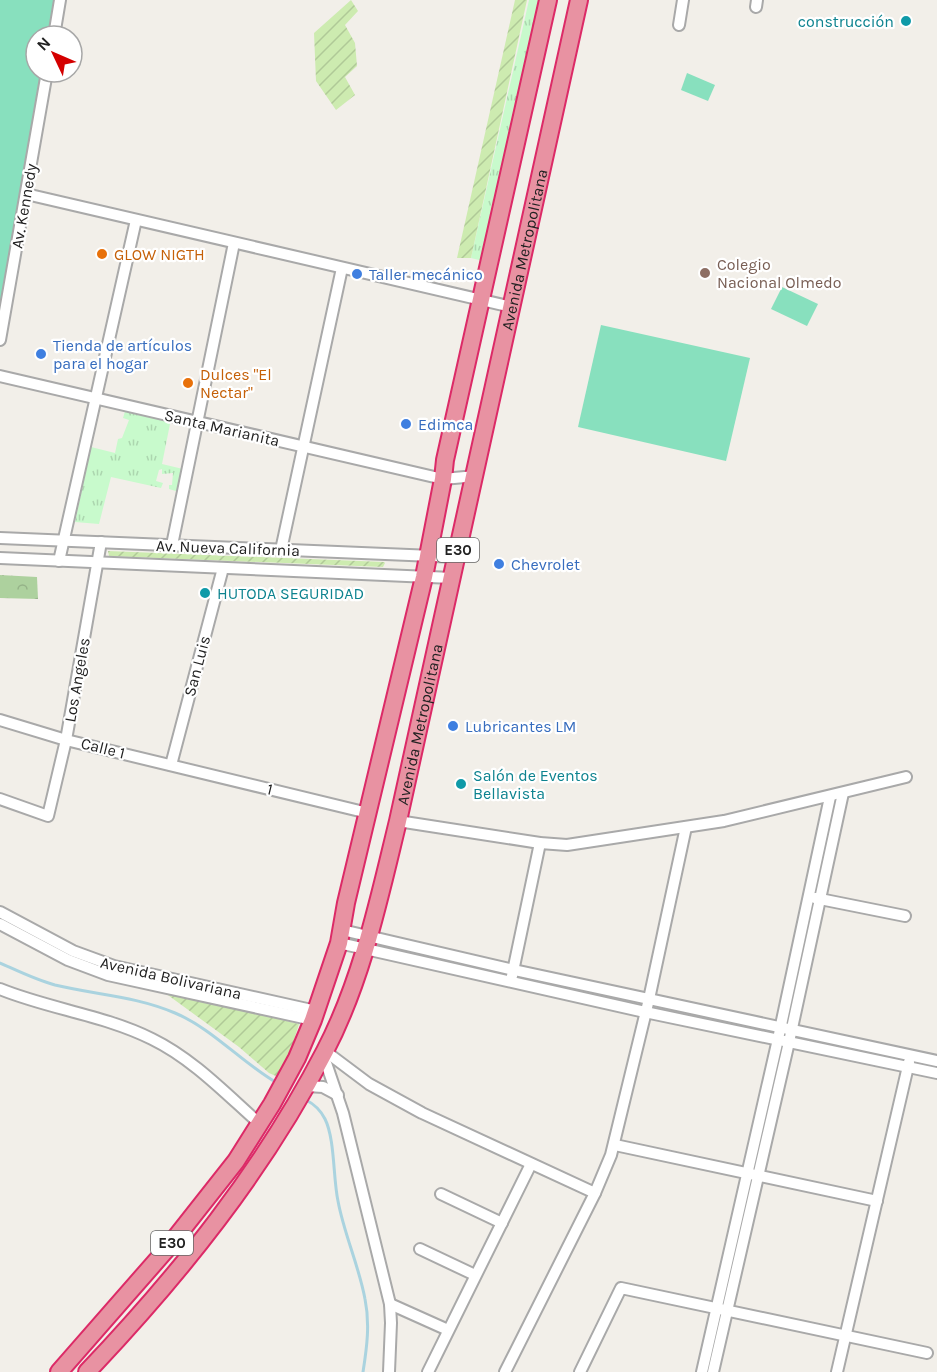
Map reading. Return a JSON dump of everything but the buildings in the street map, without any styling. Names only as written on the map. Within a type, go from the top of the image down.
[{"type":"highway","name":"Avenida Metropolitana","points":[[443,479],[445,460],[548,0]]},
{"type":"highway","name":"Avenida Metropolitana","points":[[89,1370],[167,1284],[253,1173],[306,1088],[354,984],[367,944],[398,821],[476,476],[579,0]]},
{"type":"highway","name":"E30","points":[[59,1372],[165,1251],[236,1161],[272,1104],[315,1016],[341,937],[346,903],[424,577],[443,479]]},
{"type":"highway","points":[[75,1354],[89,1370]]},
{"type":"street","points":[[56,24],[60,0]]},
{"type":"street","points":[[679,25],[683,0]]},
{"type":"street","name":"Av. Kennedy","points":[[0,340],[45,84]]},
{"type":"street","points":[[26,194],[512,307]]},
{"type":"street","points":[[59,561],[135,220]]},
{"type":"street","points":[[172,545],[234,243]]},
{"type":"street","points":[[281,550],[342,268]]},
{"type":"street","name":"Santa Marianita","points":[[0,376],[443,479],[476,476]]},
{"type":"street","name":"Av. Nueva California","points":[[0,538],[457,557]]},
{"type":"street","name":"Los Angeles","points":[[0,799],[48,816],[66,740],[101,542]]},
{"type":"street","name":"Av. Nueva California","points":[[0,558],[452,578]]},
{"type":"street","name":"San Luis","points":[[171,765],[224,568]]},
{"type":"street","name":"Calle 1","points":[[0,720],[66,740],[171,765]]},
{"type":"street","name":"1","points":[[171,765],[368,813]]},
{"type":"street","points":[[398,821],[540,843],[567,845],[686,827],[830,797],[906,777]]},
{"type":"street","points":[[713,1372],[722,1309],[752,1175],[820,899],[843,793]]},
{"type":"street","points":[[785,1035],[808,897],[830,797]]},
{"type":"street","points":[[505,1372],[595,1193],[615,1145],[686,827]]},
{"type":"street","points":[[511,982],[540,843]]},
{"type":"street","points":[[808,897],[905,916]]},
{"type":"street","name":"Avenida Bolivariana","points":[[0,912],[73,951],[95,960],[315,1016]]},
{"type":"street","name":"Avenida Bolivariana","points":[[0,924],[68,960],[108,975],[315,1016]]},
{"type":"street","points":[[341,937],[511,982],[645,1012],[937,1061]]},
{"type":"street","points":[[367,944],[514,970],[649,999],[908,1068],[937,1073]]},
{"type":"street","points":[[0,988],[33,1001],[128,1029],[152,1039],[188,1061],[260,1124]]},
{"type":"street","points":[[324,1053],[338,1095],[390,1304],[391,1371]]},
{"type":"street","points":[[324,1053],[399,1100],[595,1193]]},
{"type":"street","points":[[837,1372],[910,1056]]},
{"type":"street","points":[[306,1088],[323,1088],[338,1095]]},
{"type":"street","points":[[615,1145],[877,1201]]},
{"type":"street","points":[[428,1372],[531,1164]]},
{"type":"street","points":[[441,1194],[502,1222]]},
{"type":"street","points":[[420,1249],[476,1275]]},
{"type":"street","points":[[580,1372],[621,1288],[927,1353]]},
{"type":"street","points":[[390,1304],[448,1330]]},
{"type":"street","points":[[702,1372],[722,1309]]},
{"type":"green space","points":[[0,0],[57,0],[52,24],[24,24],[24,84],[42,84],[0,316]]},
{"type":"green space","points":[[351,0],[358,11],[345,25],[355,43],[357,66],[345,77],[355,95],[336,110],[316,81],[314,33]]},
{"type":"green space","points":[[515,0],[527,0],[471,258],[457,258]]},
{"type":"green space","points":[[529,0],[541,0],[483,261],[471,258]]},
{"type":"green space","points":[[687,73],[715,85],[708,101],[681,90]]},
{"type":"green space","points":[[782,287],[818,304],[807,326],[771,309]]},
{"type":"green space","points":[[601,325],[750,358],[726,461],[578,427]]},
{"type":"green space","points":[[126,408],[171,419],[162,464],[183,469],[179,492],[169,489],[169,485],[172,485],[173,473],[162,474],[162,469],[159,470],[156,481],[163,483],[161,488],[111,477],[99,524],[75,522],[91,447],[115,453],[118,439],[122,438],[129,420],[123,418]]},
{"type":"green space","points":[[108,551],[385,563],[383,567],[109,556]]},
{"type":"green space","points":[[0,575],[37,577],[38,599],[0,598]]},
{"type":"green space","points":[[161,990],[299,1024],[289,1056],[278,1077],[269,1073],[239,1047]]},
{"type":"waterway","points":[[0,963],[55,985],[131,999],[175,1013],[202,1028],[277,1083]]},
{"type":"waterway","points":[[306,1100],[319,1111],[328,1127],[336,1192],[365,1299],[367,1335],[363,1372]]},
{"type":"place","name":"construcción","points":[[906,21]]},
{"type":"place","name":"GLOW NIGTH","points":[[102,254]]},
{"type":"place","name":"Colegio Nacional Olmedo","points":[[705,273]]},
{"type":"place","name":"Taller mecánico","points":[[357,274]]},
{"type":"place","name":"Tienda de artículos para el hogar","points":[[41,354]]},
{"type":"place","name":"Dulces \"El Nectar\"","points":[[188,383]]},
{"type":"place","name":"Edimca","points":[[406,424]]},
{"type":"place","name":"Chevrolet","points":[[499,564]]},
{"type":"place","name":"HUTODA SEGURIDAD","points":[[205,593]]},
{"type":"place","name":"Lubricantes LM","points":[[453,726]]},
{"type":"place","name":"Salón de Eventos Bellavista","points":[[461,784]]}]
